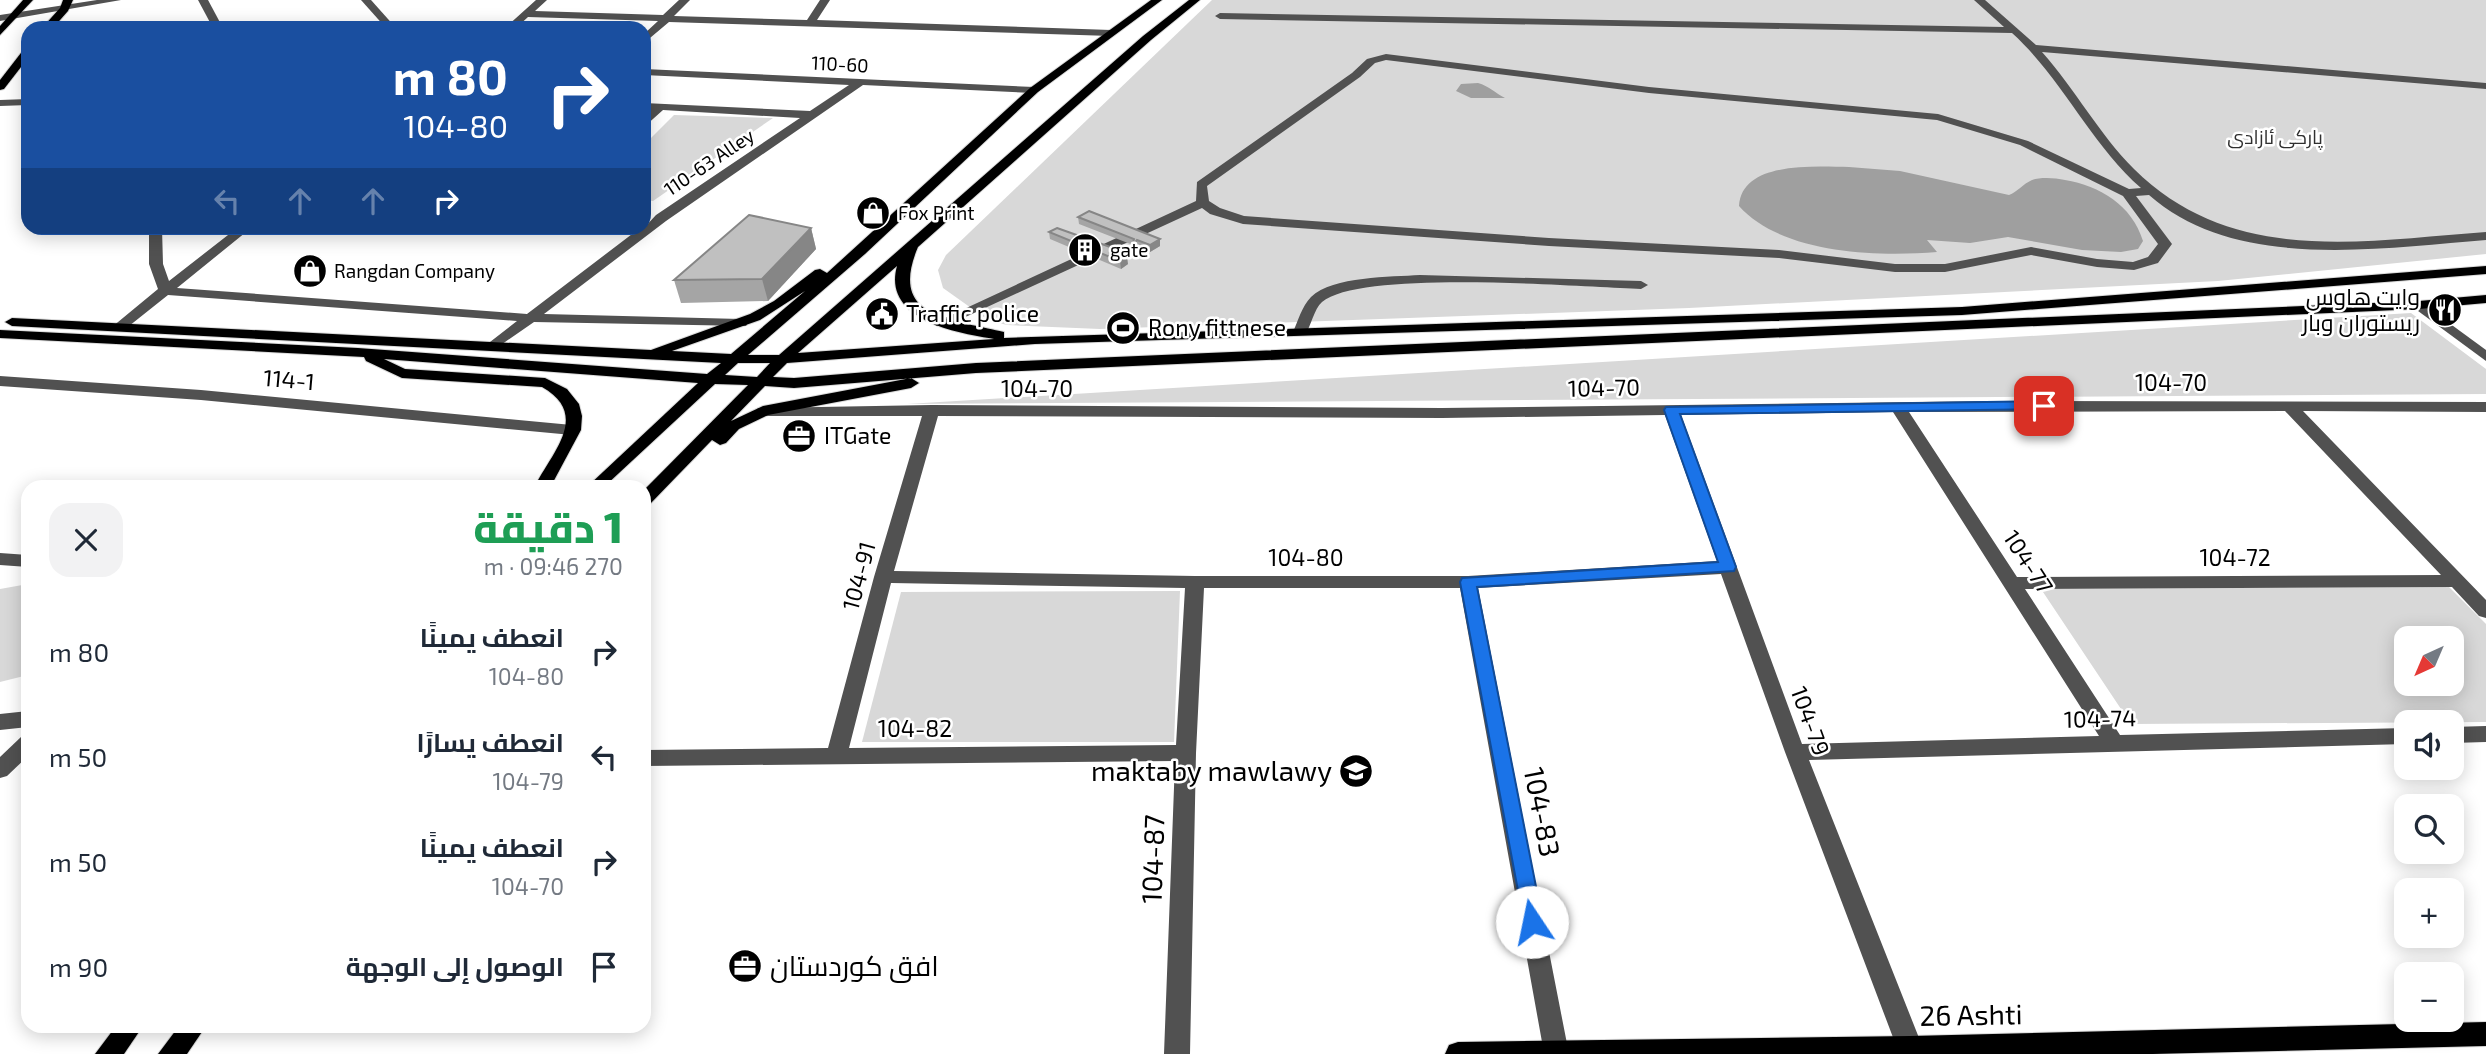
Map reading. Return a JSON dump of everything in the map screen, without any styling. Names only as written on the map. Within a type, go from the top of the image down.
[{"type":"main road","points":[[0,32],[28,0]]},
{"type":"main road","points":[[651,493],[783,359],[913,242],[1195,0]]},
{"type":"main road","points":[[602,480],[711,379],[860,251],[1034,90],[1148,3]]},
{"type":"main road","points":[[53,21],[67,5]]},
{"type":"main road","points":[[0,86],[21,60]]},
{"type":"main road","points":[[913,242],[903,268],[902,287],[906,298],[915,307],[942,323],[970,331],[1035,340]]},
{"type":"main road","points":[[649,355],[768,311],[821,272],[860,251]]},
{"type":"main road","points":[[0,321],[649,355],[783,359],[1035,340],[1962,311],[2486,270]]},
{"type":"main road","points":[[0,334],[358,352],[794,383],[976,368],[2419,305],[2486,299]]},
{"type":"main road","points":[[358,352],[402,373],[545,383],[559,389],[568,397],[573,408],[572,430],[546,480]]},
{"type":"main road","points":[[651,496],[676,482],[733,426],[763,411],[976,368]]},
{"type":"main road","points":[[108,1054],[125,1033]]},
{"type":"main road","points":[[171,1054],[188,1033]]},
{"type":"main road","name":"26 Ashti","points":[[1458,1054],[1910,1048],[2486,1034]]},
{"type":"street","points":[[0,18],[67,5],[116,0]]},
{"type":"street","points":[[203,0],[214,21]]},
{"type":"street","points":[[366,0],[385,21]]},
{"type":"street","points":[[518,21],[542,0]]},
{"type":"street","points":[[651,33],[685,0]]},
{"type":"street","points":[[810,24],[825,0]]},
{"type":"street","points":[[1979,0],[2034,48],[2129,171],[2171,208],[2198,222],[2226,232],[2285,244],[2316,247],[2486,236]]},
{"type":"street","points":[[527,14],[1111,33]]},
{"type":"street","points":[[1220,16],[2012,30]]},
{"type":"street","points":[[2034,48],[2486,86]]},
{"type":"street","points":[[1386,57],[1649,90],[1938,117],[2024,143],[2127,193],[2165,244],[2153,260],[2134,266],[2097,263],[2031,251],[1945,268],[1895,268],[1779,254],[1549,242],[1243,220],[1215,211],[1203,203],[1201,185],[1271,137],[1371,61],[1386,57]]},
{"type":"street","name":"110-60","points":[[651,72],[1034,90]]},
{"type":"street","name":"110-63 Alley","points":[[651,226],[859,83]]},
{"type":"street","points":[[0,103],[21,102]]},
{"type":"street","points":[[651,106],[812,115]]},
{"type":"street","points":[[651,117],[660,107]]},
{"type":"street","points":[[2127,193],[2150,191]]},
{"type":"street","points":[[942,323],[1203,203]]},
{"type":"street","points":[[651,217],[661,218]]},
{"type":"street","points":[[155,235],[156,264],[166,291]]},
{"type":"street","points":[[119,327],[235,235]]},
{"type":"street","name":"110-63 Alley","points":[[495,345],[638,235]]},
{"type":"street","points":[[1300,332],[1317,299],[1353,283],[1421,278],[1641,285]]},
{"type":"street","points":[[166,291],[528,318],[741,323]]},
{"type":"street","points":[[2419,305],[2486,357]]},
{"type":"street","name":"114-1","points":[[0,381],[201,395],[572,430]]},
{"type":"street","points":[[2289,406],[2486,611]]},
{"type":"street","name":"104-70","points":[[763,411],[1442,413],[1898,407],[2486,407]]},
{"type":"street","name":"104-77","points":[[1898,407],[2115,744]]},
{"type":"street","name":"104-91","points":[[836,756],[883,577],[932,410]]},
{"type":"street","name":"104-79","points":[[1671,410],[1795,752],[1910,1048]]},
{"type":"street","points":[[0,559],[21,560]]},
{"type":"street","name":"104-80","points":[[883,577],[1195,582],[1468,582],[1728,567]]},
{"type":"street","name":"104-72","points":[[2012,583],[2457,581]]},
{"type":"street","name":"104-87","points":[[1177,1054],[1186,753],[1195,582]]},
{"type":"street","name":"104-83","points":[[1468,582],[1557,1052]]},
{"type":"street","points":[[0,722],[21,720]]},
{"type":"street","points":[[2464,735],[2486,734]]},
{"type":"street","name":"104-74","points":[[1795,752],[2394,736]]},
{"type":"street","points":[[0,770],[21,750]]},
{"type":"street","name":"104-82","points":[[651,758],[1186,753]]},
{"type":"green space","name":"پارکی ئازادی","points":[[1212,0],[2486,0],[2486,254],[2218,281],[1689,308],[1100,329],[1007,325],[988,320],[943,288],[938,270],[946,255]]},
{"type":"green space","points":[[674,115],[773,118],[653,201],[651,138]]},
{"type":"green space","points":[[2411,313],[2486,369],[2486,394],[907,404]]},
{"type":"green space","points":[[21,585],[21,677],[0,682],[0,589]]},
{"type":"green space","points":[[2449,587],[2486,624],[2486,722],[2464,722],[2464,710],[2394,710],[2394,723],[2131,724],[2041,589]]},
{"type":"green space","points":[[1180,591],[1174,742],[862,742],[901,592]]},
{"type":"shaded area","points":[[1478,83],[1505,98],[1471,98],[1456,91],[1461,84]]},
{"type":"shaded area","points":[[1800,167],[1900,171],[2009,195],[2036,179],[2053,178],[2078,183],[2102,192],[2123,207],[2138,228],[2143,241],[2138,249],[2121,252],[2082,250],[2008,237],[1970,243],[1927,240],[1937,252],[1859,252],[1805,243],[1780,234],[1757,222],[1739,206],[1743,191],[1766,173]]},
{"type":"building","points":[[1089,211],[1160,239],[1150,245],[1137,240],[1132,246],[1134,239],[1078,217]]},
{"type":"building","points":[[749,215],[811,228],[762,279],[674,280]]},
{"type":"building","points":[[1057,228],[1113,248],[1127,256],[1120,261],[1049,232]]},
{"type":"place","name":"Fox Print","points":[[873,213]]},
{"type":"place","name":"gate","points":[[1085,250]]},
{"type":"place","name":"Rangdan Company","points":[[310,271]]},
{"type":"place","name":"وايت هاوس ريستوران وبار","points":[[2445,310]]},
{"type":"place","name":"Traffic police","points":[[882,314]]},
{"type":"place","name":"Rony fittnese","points":[[1123,328]]},
{"type":"place","name":"ITGate","points":[[799,436]]},
{"type":"place","name":"maktaby mawlawy","points":[[1356,771]]},
{"type":"place","name":"افق كوردستان","points":[[745,966]]},
{"type":"route","points":[[1532,922],[1468,582],[1728,567],[1671,410],[2044,406]]}]
